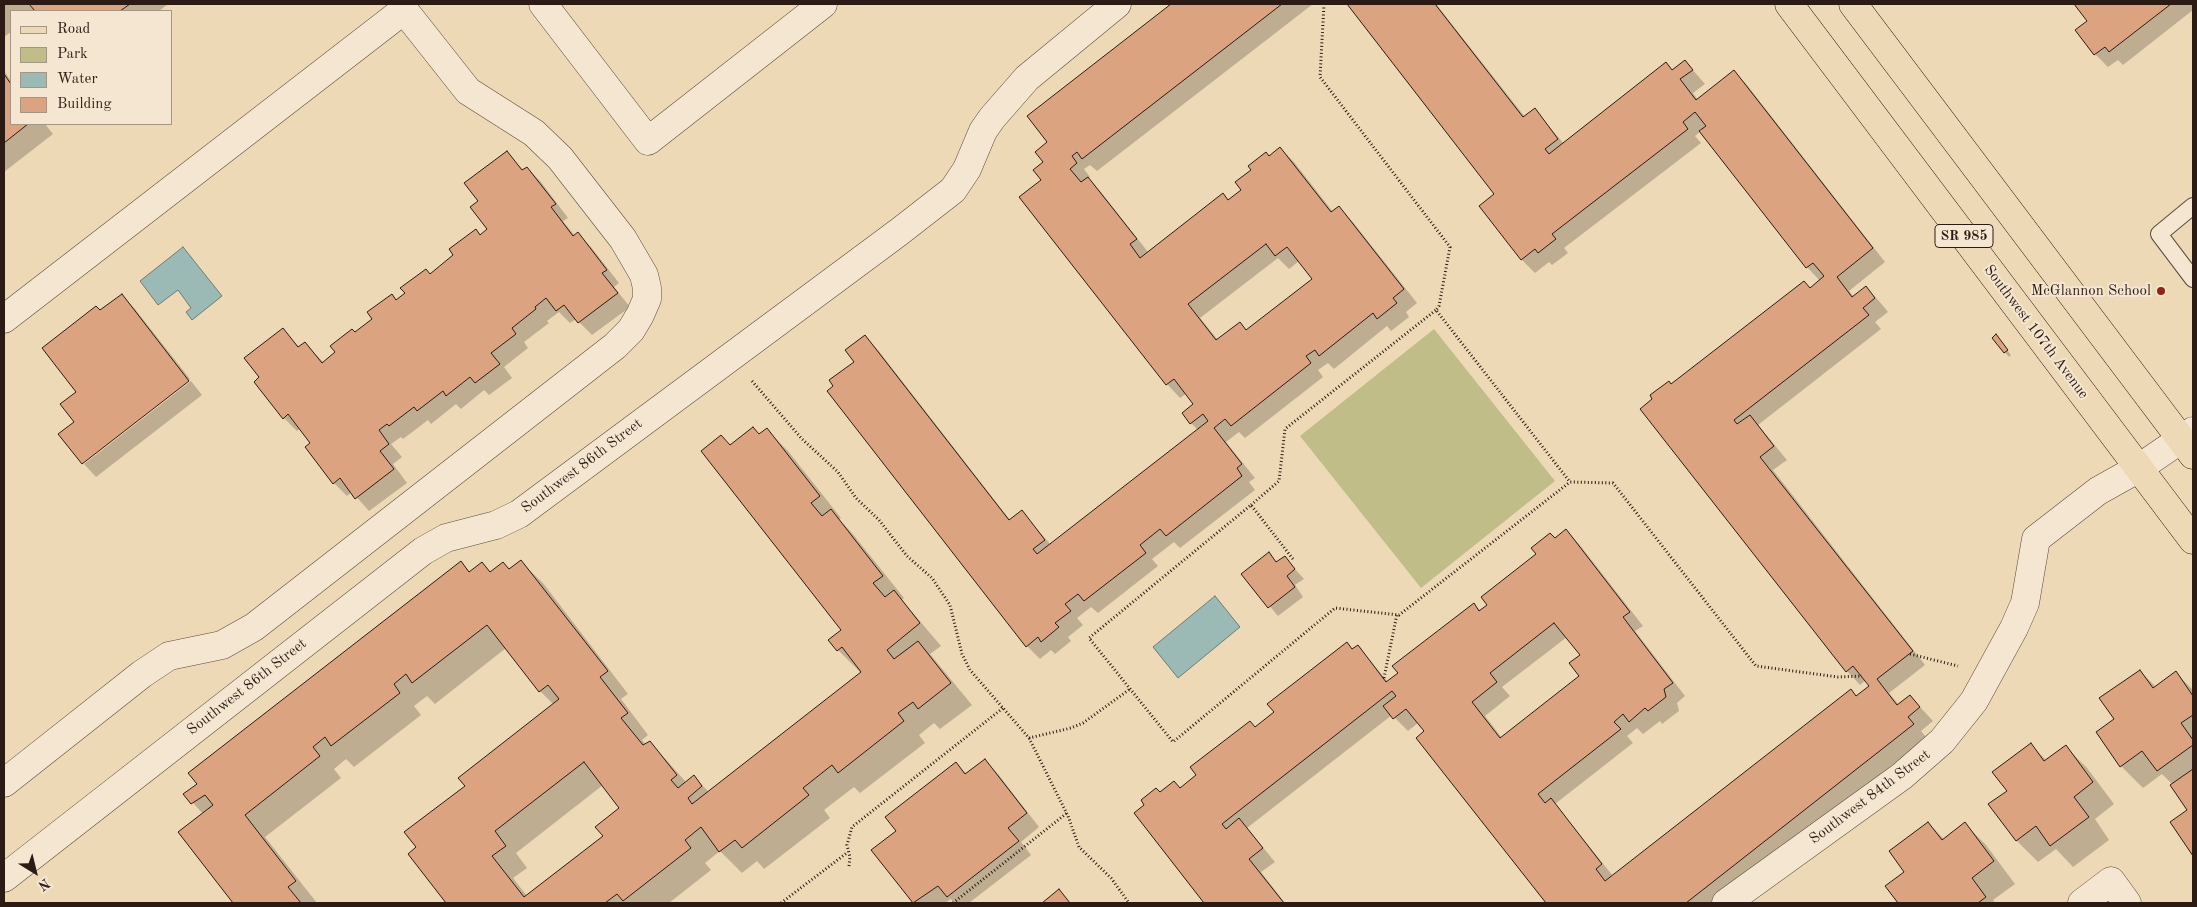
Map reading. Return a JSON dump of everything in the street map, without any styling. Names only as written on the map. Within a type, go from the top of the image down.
[{"type":"main road","name":"Southwest 107th Avenue","points":[[1789,4],[2193,540]]},
{"type":"main road","name":"SR 985","points":[[1853,4],[2189,442]]},
{"type":"street","points":[[543,4],[648,141],[822,4]]},
{"type":"street","name":"Southwest 86th Street","points":[[4,878],[423,550],[446,538],[496,525],[519,514],[953,190],[967,169],[983,131],[1027,78],[1117,4]]},
{"type":"street","points":[[4,319],[404,10],[468,90],[534,133],[560,158],[623,239],[644,275],[647,288],[647,299],[640,315],[631,330],[615,346],[254,627],[222,645],[169,656],[126,686],[4,783]]},
{"type":"street","name":"Southwest 84th Street","points":[[1726,903],[1902,776],[1942,741],[1974,701],[2014,628],[2025,603],[2036,539],[2098,491],[2189,442]]},
{"type":"street","points":[[2082,903],[2111,881],[2128,903]]},
{"type":"lane","points":[[2193,206],[2158,234],[2193,279]]},
{"type":"path","points":[[1324,4],[1320,77],[1450,247],[1439,306],[1286,428],[1279,481],[1089,638],[1172,742],[1336,608],[1399,615],[1570,482],[1612,483],[1756,666],[1838,676],[1862,676]]},
{"type":"path","points":[[1436,310],[1570,482]]},
{"type":"path","points":[[747,375],[802,439],[838,472],[856,498],[879,520],[907,556],[932,578],[950,605],[966,662],[1029,738],[1067,813],[1079,847],[1111,878],[1129,903]]},
{"type":"path","points":[[1252,505],[1293,559]]},
{"type":"path","points":[[1384,678],[1397,614]]},
{"type":"path","points":[[1910,654],[1961,666]]},
{"type":"path","points":[[1029,738],[1083,723],[1130,689]]},
{"type":"path","points":[[849,866],[847,845],[852,827],[1003,708]]},
{"type":"path","points":[[952,903],[1067,813]]},
{"type":"path","points":[[781,903],[848,852]]},
{"type":"green space","points":[[1434,329],[1555,481],[1421,588],[1300,436]]},
{"type":"water","points":[[183,247],[222,296],[192,320],[186,312],[191,308],[178,290],[158,305],[140,281]]},
{"type":"water","points":[[1215,596],[1240,627],[1178,678],[1153,647]]},
{"type":"building","points":[[29,4],[130,4],[121,10],[34,10]]},
{"type":"building","points":[[1171,4],[1282,4],[1082,159],[1077,152],[1072,156],[1077,163],[1070,169],[1081,182],[1088,177],[1137,239],[1130,244],[1140,258],[1223,193],[1228,200],[1241,190],[1235,182],[1251,170],[1248,166],[1266,152],[1269,156],[1280,147],[1331,212],[1339,206],[1404,289],[1393,298],[1397,303],[1377,319],[1373,313],[1319,356],[1315,350],[1306,356],[1311,363],[1231,426],[1225,419],[1214,428],[1242,464],[1237,468],[1242,476],[1166,536],[1160,529],[1140,545],[1146,553],[1084,601],[1078,594],[1065,604],[1071,611],[1055,623],[1059,627],[1041,642],[1038,637],[1026,647],[827,391],[833,386],[829,380],[854,362],[845,350],[865,335],[1009,520],[1022,510],[1045,540],[1033,549],[1037,554],[1208,421],[1203,414],[1190,424],[1182,413],[1193,404],[1174,379],[1166,385],[1019,197],[1041,180],[1033,170],[1043,162],[1035,152],[1047,142],[1027,116]],"holes":[[[1266,244],[1275,256],[1287,247],[1312,279],[1246,330],[1240,322],[1216,340],[1188,304]]]},
{"type":"building","points":[[1347,4],[1435,4],[1523,117],[1535,108],[1558,139],[1545,149],[1549,154],[1666,62],[1672,70],[1685,60],[1693,70],[1680,79],[1696,100],[1734,70],[1873,248],[1837,277],[1852,297],[1866,286],[1875,298],[1863,308],[1869,315],[1734,420],[1737,424],[1750,415],[1774,446],[1760,457],[1913,651],[1877,679],[1897,705],[1910,695],[1920,707],[1908,717],[1914,724],[1686,903],[1546,903],[1416,738],[1424,731],[1406,709],[1393,719],[1383,706],[1396,696],[1392,691],[1222,824],[1226,829],[1239,818],[1263,848],[1249,859],[1284,903],[1204,903],[1134,813],[1144,805],[1141,800],[1156,788],[1160,792],[1174,781],[1180,788],[1196,775],[1190,767],[1250,721],[1255,727],[1274,712],[1267,704],[1347,642],[1352,649],[1358,645],[1386,682],[1398,673],[1392,666],[1474,603],[1479,611],[1487,605],[1481,597],[1536,554],[1531,548],[1550,533],[1555,538],[1566,529],[1630,612],[1623,617],[1673,683],[1664,689],[1666,697],[1648,711],[1645,708],[1629,722],[1623,714],[1614,722],[1621,729],[1538,794],[1545,803],[1551,798],[1602,864],[1596,869],[1605,881],[1851,689],[1856,696],[1869,686],[1853,666],[1846,672],[1640,409],[1652,399],[1650,395],[1669,381],[1671,384],[1804,281],[1810,288],[1824,276],[1813,263],[1806,268],[1699,131],[1706,126],[1695,112],[1683,122],[1688,129],[1552,234],[1556,239],[1538,253],[1535,249],[1521,260],[1479,206],[1494,194]],"holes":[[[1554,623],[1580,655],[1569,663],[1579,676],[1500,738],[1472,702],[1497,682],[1490,673]]]},
{"type":"building","points":[[2074,4],[2171,4],[2109,52],[2105,47],[2094,55],[2075,30],[2087,21]]},
{"type":"building","points":[[4,74],[10,83],[10,125],[27,125],[4,143]]},
{"type":"building","points":[[507,151],[522,170],[527,167],[556,204],[551,207],[573,236],[578,232],[607,270],[602,273],[618,293],[578,323],[564,305],[556,311],[546,298],[535,307],[536,309],[512,328],[516,334],[491,353],[500,364],[475,383],[470,377],[446,396],[443,391],[417,411],[414,407],[389,426],[387,424],[379,430],[389,444],[380,451],[394,469],[355,499],[340,478],[333,484],[305,447],[310,443],[288,414],[283,419],[254,382],[259,377],[244,358],[283,328],[298,347],[305,342],[322,363],[335,352],[330,346],[352,329],[355,332],[372,319],[367,312],[392,294],[396,300],[405,293],[400,288],[426,269],[430,274],[453,255],[449,249],[476,229],[480,235],[487,229],[470,207],[478,201],[464,183]]},
{"type":"building","points":[[122,294],[189,381],[82,464],[58,434],[74,422],[60,404],[76,392],[42,348],[96,306],[100,310]]},
{"type":"building","points":[[1996,334],[2008,350],[2004,353],[1992,338]]},
{"type":"building","points":[[753,427],[759,434],[767,428],[820,496],[811,503],[822,516],[831,509],[883,576],[873,583],[885,597],[894,590],[920,623],[887,650],[894,659],[918,641],[951,683],[918,709],[913,702],[898,713],[904,721],[838,773],[832,765],[803,788],[809,795],[742,848],[735,840],[719,852],[701,827],[685,840],[691,848],[623,901],[617,894],[605,903],[446,903],[408,854],[416,847],[404,832],[465,786],[458,778],[559,699],[548,685],[539,692],[487,625],[412,683],[406,674],[394,684],[400,693],[331,746],[325,737],[313,747],[320,756],[245,815],[296,881],[288,887],[301,903],[233,903],[178,832],[213,805],[205,795],[191,804],[183,794],[197,784],[188,773],[461,561],[469,572],[482,562],[490,572],[503,562],[509,569],[521,560],[608,671],[600,677],[628,713],[621,718],[643,745],[650,741],[677,775],[671,780],[678,788],[694,775],[702,786],[688,798],[692,804],[861,672],[842,647],[837,651],[828,640],[841,630],[701,451],[721,435],[730,445]],"holes":[[[584,762],[619,808],[595,827],[603,836],[524,897],[492,856],[506,846],[495,831]]]},
{"type":"building","points":[[1269,552],[1276,562],[1285,556],[1295,569],[1287,576],[1295,587],[1268,608],[1241,574]]},
{"type":"building","points":[[2140,670],[2153,688],[2176,671],[2193,696],[2193,715],[2181,723],[2193,740],[2193,745],[2157,771],[2142,751],[2120,767],[2096,732],[2114,719],[2099,698]]},
{"type":"building","points":[[2031,743],[2044,761],[2066,745],[2093,782],[2074,797],[2089,817],[2050,846],[2036,826],[2016,841],[1988,804],[2007,791],[1992,772]]},
{"type":"building","points":[[985,759],[1027,813],[1008,828],[1019,841],[947,897],[938,886],[913,903],[871,850],[896,831],[885,817],[956,762],[965,774]]},
{"type":"building","points":[[2193,769],[2193,856],[2170,822],[2187,810],[2170,785]]},
{"type":"building","points":[[1928,822],[1942,840],[1965,822],[1994,861],[1972,878],[1986,897],[1978,903],[1898,903],[1885,886],[1904,872],[1889,851]]},
{"type":"building","points":[[1059,889],[1070,903],[1042,903]]},
{"type":"place","name":"McGlannon School","points":[[2161,291]]}]
